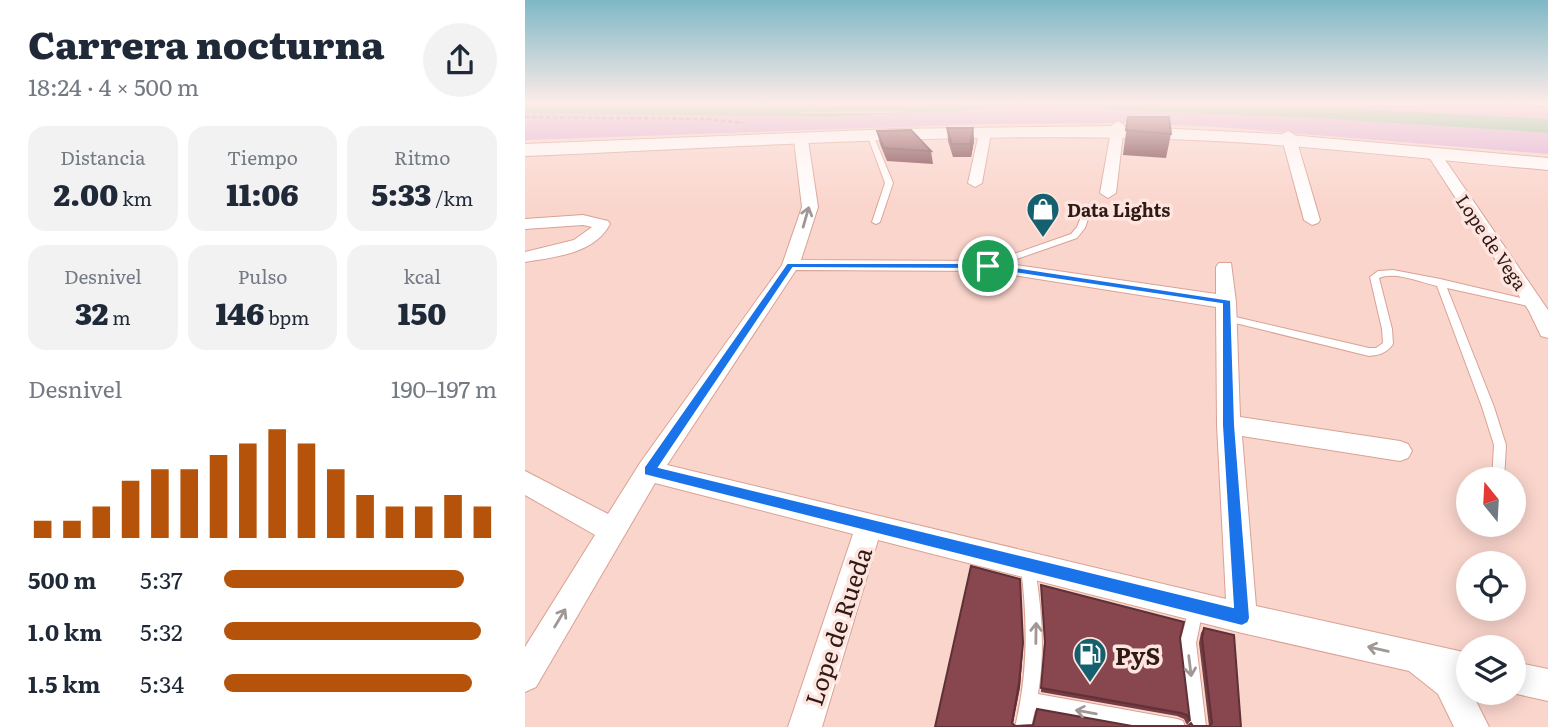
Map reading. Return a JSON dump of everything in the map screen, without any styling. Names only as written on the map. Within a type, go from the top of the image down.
[{"type":"main road","points":[[527,153],[837,138]]},
{"type":"main road","points":[[1289,138],[1548,164]]},
{"type":"street","points":[[975,183],[984,138]]},
{"type":"street","points":[[1108,193],[1116,138]]},
{"type":"street","points":[[1289,138],[1312,220]]},
{"type":"street","points":[[525,676],[649,471],[790,265],[810,207],[801,140]]},
{"type":"street","name":"Lope de Vega","points":[[1433,154],[1540,308],[1548,331]]},
{"type":"street","points":[[525,224],[583,220],[602,224],[599,232],[580,243],[525,257]]},
{"type":"street","points":[[790,265],[988,266],[1227,310]]},
{"type":"street","points":[[1225,267],[1229,425],[1242,618]]},
{"type":"street","points":[[1229,425],[1400,451]]},
{"type":"street","points":[[649,471],[1242,618],[1456,667]]},
{"type":"street","points":[[525,482],[612,530]]},
{"type":"street","name":"Lope de Rueda","points":[[805,727],[869,526]]},
{"type":"street","points":[[1415,658],[1449,683],[1472,727]]},
{"type":"street","points":[[1526,680],[1548,685]]},
{"type":"lane","points":[[872,138],[889,183],[876,222]]},
{"type":"lane","points":[[988,266],[1074,236],[1084,219]]},
{"type":"lane","points":[[1227,310],[1369,352],[1379,351],[1388,344],[1374,277],[1381,273],[1393,272],[1440,282],[1540,308]]},
{"type":"lane","points":[[1440,282],[1488,407],[1500,445],[1499,467]]},
{"type":"lane","points":[[1023,727],[1030,701],[1037,631],[1028,565]]},
{"type":"lane","points":[[1196,606],[1188,643],[1198,727]]},
{"type":"lane","points":[[1030,701],[1177,727]]},
{"type":"shaded area","points":[[525,138],[585,138],[525,140]]},
{"type":"shaded area","points":[[1352,138],[1548,138],[1548,154]]},
{"type":"building","points":[[880,138],[919,138],[931,151],[884,148]]},
{"type":"building","points":[[950,138],[971,138],[970,144],[952,144]]},
{"type":"building","points":[[971,566],[1020,579],[1023,643],[1012,723],[1015,726],[1033,725],[1037,709],[1132,726],[1188,726],[1191,723],[1193,726],[1210,726],[1212,723],[1202,638],[1204,628],[1234,635],[1241,727],[935,727]]},
{"type":"building","points":[[1041,585],[1184,622],[1180,638],[1190,721],[1187,715],[1181,713],[1041,688],[1045,642]]},
{"type":"place","name":"Data Lights","points":[[1043,239]]},
{"type":"place","name":"PyS","points":[[1090,684]]},
{"type":"route","points":[[790,265],[988,266],[1227,302],[1229,425],[1242,618],[649,471],[790,265]]}]
